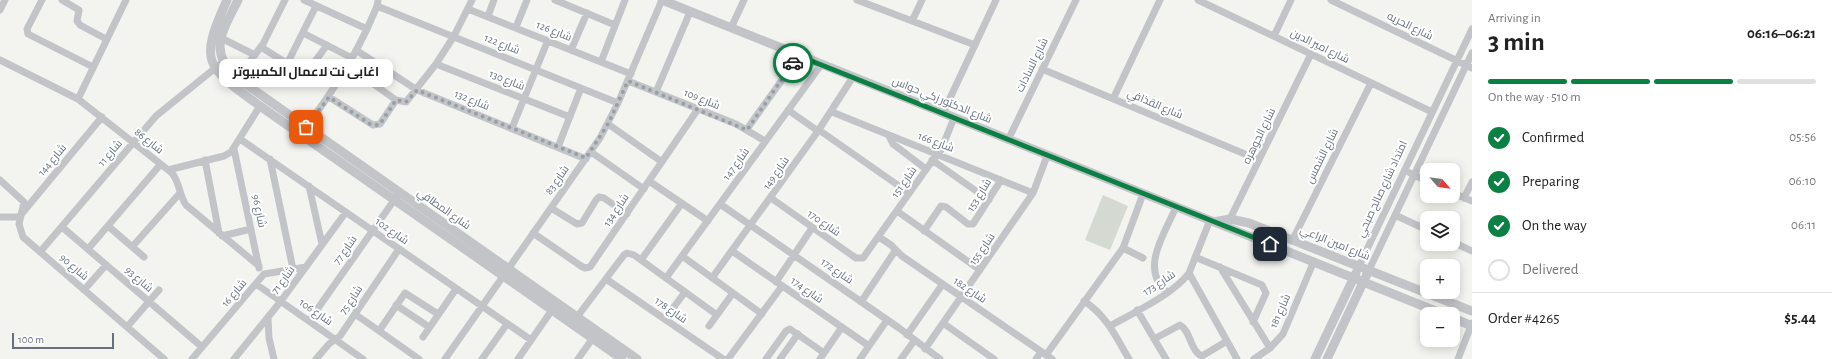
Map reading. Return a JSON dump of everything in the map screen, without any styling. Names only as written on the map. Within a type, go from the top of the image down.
[{"type":"street","points":[[0,10],[5,0]]},
{"type":"street","points":[[42,0],[27,29],[28,34],[93,67]]},
{"type":"street","points":[[62,0],[79,10],[77,21],[80,25],[106,39]]},
{"type":"street","points":[[78,99],[126,0]]},
{"type":"street","points":[[227,0],[211,38],[210,56],[215,69],[234,82]]},
{"type":"street","points":[[234,82],[223,62],[219,46],[220,38],[238,0]]},
{"type":"street","points":[[234,82],[261,47],[285,0]]},
{"type":"street","points":[[304,0],[367,29]]},
{"type":"street","points":[[348,66],[396,100],[406,102],[436,64],[454,36],[472,0]]},
{"type":"street","points":[[488,16],[494,0]]},
{"type":"street","points":[[516,27],[527,0]]},
{"type":"street","points":[[555,0],[616,25]]},
{"type":"street","points":[[601,62],[625,0]]},
{"type":"street","name":"شارع الدكتور زكي حواس","points":[[662,0],[672,2],[690,12],[1212,221]]},
{"type":"street","name":"شارع 83","points":[[445,359],[591,152],[608,124],[662,0]]},
{"type":"street","points":[[731,28],[744,0]]},
{"type":"street","points":[[857,0],[975,45]]},
{"type":"street","points":[[912,21],[922,0]]},
{"type":"street","points":[[943,114],[996,0]]},
{"type":"street","name":"شارع السادات","points":[[1008,140],[1076,0]]},
{"type":"street","points":[[1113,99],[1160,0]]},
{"type":"street","name":"شارع امير الدين","points":[[1198,0],[1432,112]]},
{"type":"street","points":[[1274,36],[1291,0]]},
{"type":"street","name":"شارع الحريه","points":[[1331,0],[1469,67]]},
{"type":"street","points":[[306,127],[329,97],[348,66],[367,29],[378,3]]},
{"type":"street","name":"شارع 122","points":[[378,3],[454,36],[618,103]]},
{"type":"street","points":[[287,64],[316,6]]},
{"type":"street","name":"شارع 126","points":[[468,8],[601,62],[629,77]]},
{"type":"street","points":[[656,92],[690,12]]},
{"type":"street","points":[[571,50],[586,13]]},
{"type":"street","name":"امتداد شارع صالح صبحي","points":[[1315,359],[1472,29]]},
{"type":"street","points":[[303,33],[352,58]]},
{"type":"street","points":[[220,38],[255,55]]},
{"type":"street","points":[[512,128],[548,40]]},
{"type":"street","points":[[261,47],[306,75],[327,45]]},
{"type":"street","name":"شارع 132","points":[[356,50],[417,90],[586,158]]},
{"type":"street","name":"امتداد شارع صالح صبحي","points":[[1330,358],[1363,282],[1414,175],[1469,67],[1472,52]]},
{"type":"street","name":"شارع الجوهره","points":[[1228,223],[1312,54]]},
{"type":"street","points":[[747,130],[799,56]]},
{"type":"street","name":"شارع 86","points":[[0,60],[78,99],[102,117],[176,177],[180,193],[186,205],[259,266]]},
{"type":"street","name":"شارع 11","points":[[40,252],[160,113],[223,62]]},
{"type":"street","name":"شارع 130","points":[[436,64],[570,117]]},
{"type":"street","name":"شارع 147","points":[[666,278],[821,65]]},
{"type":"street","name":"شارع القذافي","points":[[1042,69],[1259,160]]},
{"type":"street","name":"شارع 109","points":[[629,77],[656,92],[747,130],[765,141]]},
{"type":"street","name":"شارع 149","points":[[712,278],[832,112],[854,77]]},
{"type":"street","name":"شارع المطافي","points":[[234,82],[260,106],[397,196],[505,272],[577,317],[622,359]]},
{"type":"street","name":"شارع المطافي","points":[[234,82],[306,127],[397,196]]},
{"type":"street","name":"شارع الشمس","points":[[1293,239],[1371,83]]},
{"type":"street","points":[[558,146],[581,88]]},
{"type":"street","points":[[329,97],[374,125],[380,124],[396,100]]},
{"type":"street","points":[[168,170],[224,156],[234,148],[260,106]]},
{"type":"street","name":"شارع 134","points":[[533,233],[581,266],[586,268],[590,267],[698,109]]},
{"type":"street","points":[[788,110],[909,193]]},
{"type":"street","name":"شارع 166","points":[[832,112],[1033,193]]},
{"type":"street","name":"شارع 144","points":[[19,217],[102,117]]},
{"type":"street","name":"شارع 151","points":[[866,255],[932,160],[938,155],[954,118]]},
{"type":"street","points":[[608,124],[662,162]]},
{"type":"street","points":[[889,136],[893,144],[926,169]]},
{"type":"street","name":"شارع 102","points":[[240,139],[481,307],[531,340]]},
{"type":"street","name":"شارع 96","points":[[234,148],[261,278]]},
{"type":"street","points":[[591,152],[644,189]]},
{"type":"street","name":"شارع 155","points":[[925,349],[1033,193],[1047,156]]},
{"type":"street","points":[[270,159],[293,269]]},
{"type":"street","points":[[205,160],[221,235],[251,229]]},
{"type":"street","points":[[932,160],[989,200]]},
{"type":"street","points":[[88,249],[160,165]]},
{"type":"street","points":[[1404,171],[1420,178]]},
{"type":"street","name":"شارع 90","points":[[0,180],[24,202],[24,208],[19,217],[20,231],[24,237],[164,359]]},
{"type":"street","name":"شارع 153","points":[[924,231],[941,206],[946,207],[971,225],[975,222],[1002,180]]},
{"type":"street","points":[[649,181],[708,221]]},
{"type":"street","points":[[1464,198],[1472,182]]},
{"type":"street","points":[[309,186],[322,244]]},
{"type":"street","points":[[132,247],[180,193]]},
{"type":"street","points":[[1036,359],[1046,355],[1122,248],[1143,194]]},
{"type":"street","name":"شارع 77","points":[[309,321],[397,196]]},
{"type":"street","points":[[1460,196],[1472,201]]},
{"type":"street","points":[[551,208],[577,224],[582,223],[596,200],[600,197],[604,198],[627,214]]},
{"type":"street","name":"شارع 170","points":[[771,198],[856,258],[860,259],[866,255]]},
{"type":"street","points":[[641,260],[682,203]]},
{"type":"street","name":"شارع 172","points":[[720,204],[794,254],[940,359]]},
{"type":"street","points":[[1167,292],[1156,281],[1153,264],[1176,207]]},
{"type":"street","points":[[896,211],[980,270]]},
{"type":"street","name":"شارع 71","points":[[234,359],[281,301],[346,212]]},
{"type":"street","points":[[1395,215],[1420,227]]},
{"type":"street","points":[[0,216],[19,217]]},
{"type":"street","name":"شارع امين الراعي","points":[[1212,221],[1228,223],[1249,222],[1472,311]]},
{"type":"street","name":"شارع 173","points":[[1110,326],[1179,285],[1189,273],[1212,221]]},
{"type":"street","points":[[1228,223],[1363,282],[1426,307]]},
{"type":"street","points":[[108,226],[144,257]]},
{"type":"street","name":"شارع 93","points":[[62,227],[202,347]]},
{"type":"street","points":[[776,282],[812,228]]},
{"type":"street","name":"شارع 182","points":[[879,237],[942,284],[1046,355]]},
{"type":"street","points":[[1460,245],[1472,251]]},
{"type":"street","points":[[1122,248],[1143,258]]},
{"type":"street","name":"شارع 75","points":[[316,359],[335,339],[340,336],[399,249]]},
{"type":"street","name":"شارع 174","points":[[732,251],[869,346]]},
{"type":"street","points":[[861,302],[896,251]]},
{"type":"street","points":[[577,317],[624,255],[631,253],[717,315]]},
{"type":"street","points":[[682,256],[762,314]]},
{"type":"street","points":[[1195,257],[1258,283],[1265,289],[1264,298],[1253,322]]},
{"type":"street","name":"شارع 181","points":[[1254,359],[1270,348],[1283,334],[1314,261]]},
{"type":"street","points":[[84,290],[106,265]]},
{"type":"street","name":"شارع 16","points":[[192,359],[265,274],[306,267]]},
{"type":"street","points":[[1220,267],[1270,348]]},
{"type":"street","name":"شارع المطافي","points":[[505,272],[552,310],[637,359]]},
{"type":"street","points":[[1189,273],[1237,359]]},
{"type":"street","name":"شارع 178","points":[[606,279],[722,359]]},
{"type":"street","name":"شارع 106","points":[[256,284],[363,359]]},
{"type":"street","points":[[907,335],[942,284]]},
{"type":"street","points":[[728,359],[782,286]]},
{"type":"street","points":[[423,337],[456,289]]},
{"type":"street","points":[[127,327],[159,290]]},
{"type":"street","points":[[665,319],[685,292]]},
{"type":"street","points":[[379,331],[403,295],[407,293],[438,314]]},
{"type":"street","points":[[709,326],[733,293]]},
{"type":"street","points":[[1084,301],[1100,314],[1110,326],[1129,359]]},
{"type":"street","points":[[396,305],[429,327]]},
{"type":"street","points":[[518,359],[552,310]]},
{"type":"street","points":[[1137,310],[1166,359]]},
{"type":"street","points":[[355,314],[419,359]]},
{"type":"street","points":[[268,317],[269,338],[274,359]]},
{"type":"street","points":[[860,359],[887,320]]},
{"type":"street","points":[[1458,359],[1472,325],[1460,321]]},
{"type":"street","points":[[943,323],[994,359]]},
{"type":"street","points":[[482,359],[507,324]]},
{"type":"street","points":[[1154,338],[1180,326],[1184,328],[1197,353],[1202,356],[1227,341]]},
{"type":"street","points":[[820,359],[842,328]]},
{"type":"street","points":[[766,359],[788,330],[798,334],[824,353]]},
{"type":"street","points":[[780,359],[798,334]]},
{"type":"street","points":[[578,359],[595,335]]},
{"type":"street","points":[[901,359],[914,341]]},
{"type":"shaded area","points":[[1103,195],[1128,206],[1110,250],[1085,240]]},
{"type":"way so far","points":[[306,127],[329,97],[370,124],[377,125],[380,124],[396,100],[399,102],[406,102],[417,90],[586,158],[608,124],[628,81],[736,124],[747,130],[793,63]]},
{"type":"place","name":"اغابى نت لاعمال الكمبيوتر","points":[[306,127]]},
{"type":"route","points":[[793,63],[799,56],[1270,244]]}]
